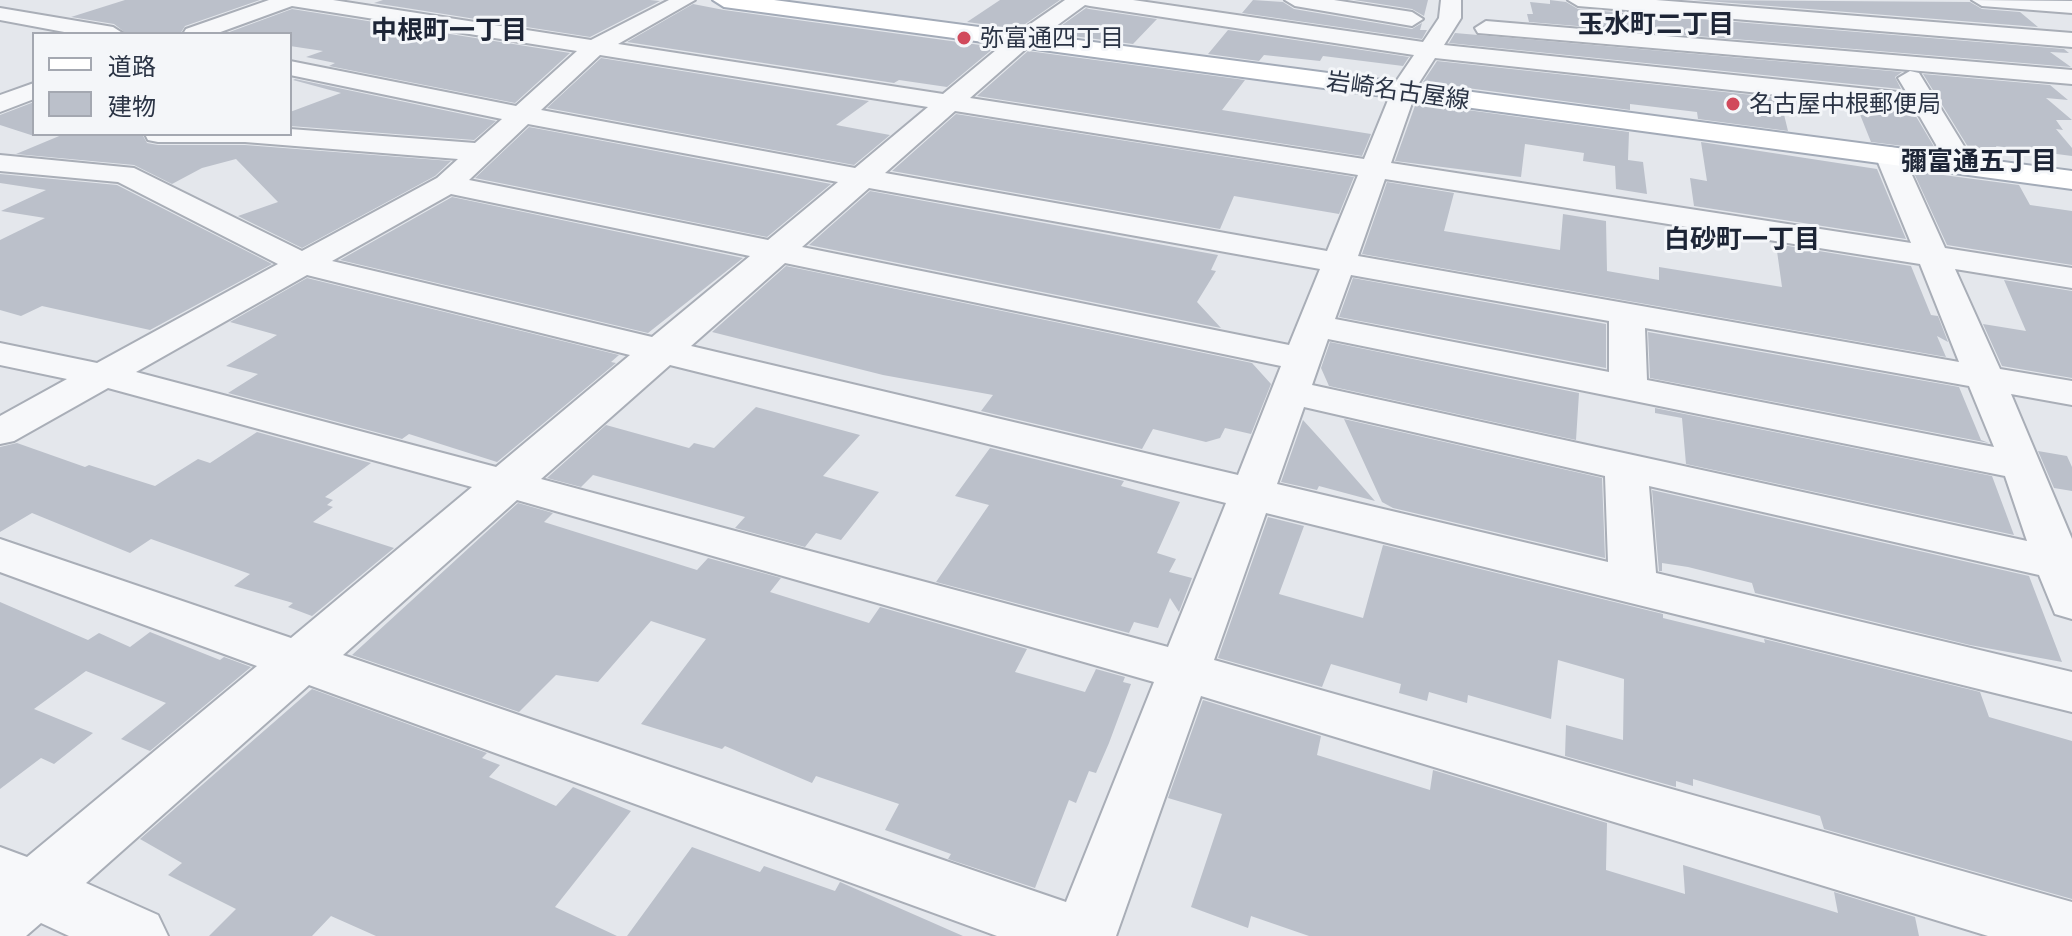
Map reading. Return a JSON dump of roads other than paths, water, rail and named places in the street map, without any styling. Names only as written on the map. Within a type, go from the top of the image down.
[{"type":"main road","name":"岩崎名古屋線","points":[[724,0],[1027,36]]},
{"type":"main road","name":"岩崎名古屋線","points":[[787,0],[2072,180]]},
{"type":"main road","name":"岩崎名古屋線","points":[[1405,88],[2072,172]]},
{"type":"street","points":[[200,32],[291,0],[2072,278]]},
{"type":"street","points":[[0,432],[447,184],[595,47],[685,0]]},
{"type":"street","points":[[11,894],[300,661],[1027,36],[1079,0]]},
{"type":"street","points":[[1090,0],[1428,50],[1925,103]]},
{"type":"street","points":[[1295,0],[1445,24],[2072,77]]},
{"type":"street","points":[[0,555],[1082,936],[1405,88],[1445,24],[1451,0]]},
{"type":"street","points":[[1578,0],[2072,40]]},
{"type":"street","points":[[1857,0],[1879,24],[1956,156]]},
{"type":"street","points":[[1982,0],[2072,7]]},
{"type":"street","points":[[0,14],[102,32]]},
{"type":"street","points":[[292,69],[336,80],[862,178],[2072,393]]},
{"type":"street","points":[[271,136],[480,152]]},
{"type":"street","points":[[1302,359],[1626,467],[2066,583],[2056,513],[2023,466],[1889,155]]},
{"type":"street","points":[[0,163],[124,174],[303,264],[1251,496],[2072,692]]},
{"type":"street","points":[[447,184],[1302,359],[1628,388],[2023,466]]},
{"type":"street","points":[[1627,314],[1628,388]]},
{"type":"street","points":[[0,354],[103,375],[507,483],[1184,671],[2072,932]]},
{"type":"street","points":[[1626,467],[1633,587]]},
{"type":"street","points":[[11,894],[136,936]]},
{"type":"place","name":"弥富通四丁目","points":[[964,38]]},
{"type":"place","name":"名古屋中根郵便局","points":[[1733,104]]},
{"type":"district","name":"玉水町二丁目","points":[[1656,25]]},
{"type":"district","name":"中根町一丁目","points":[[449,31]]},
{"type":"district","name":"彌富通五丁目","points":[[1979,162]]},
{"type":"district","name":"白砂町一丁目","points":[[1742,240]]}]
